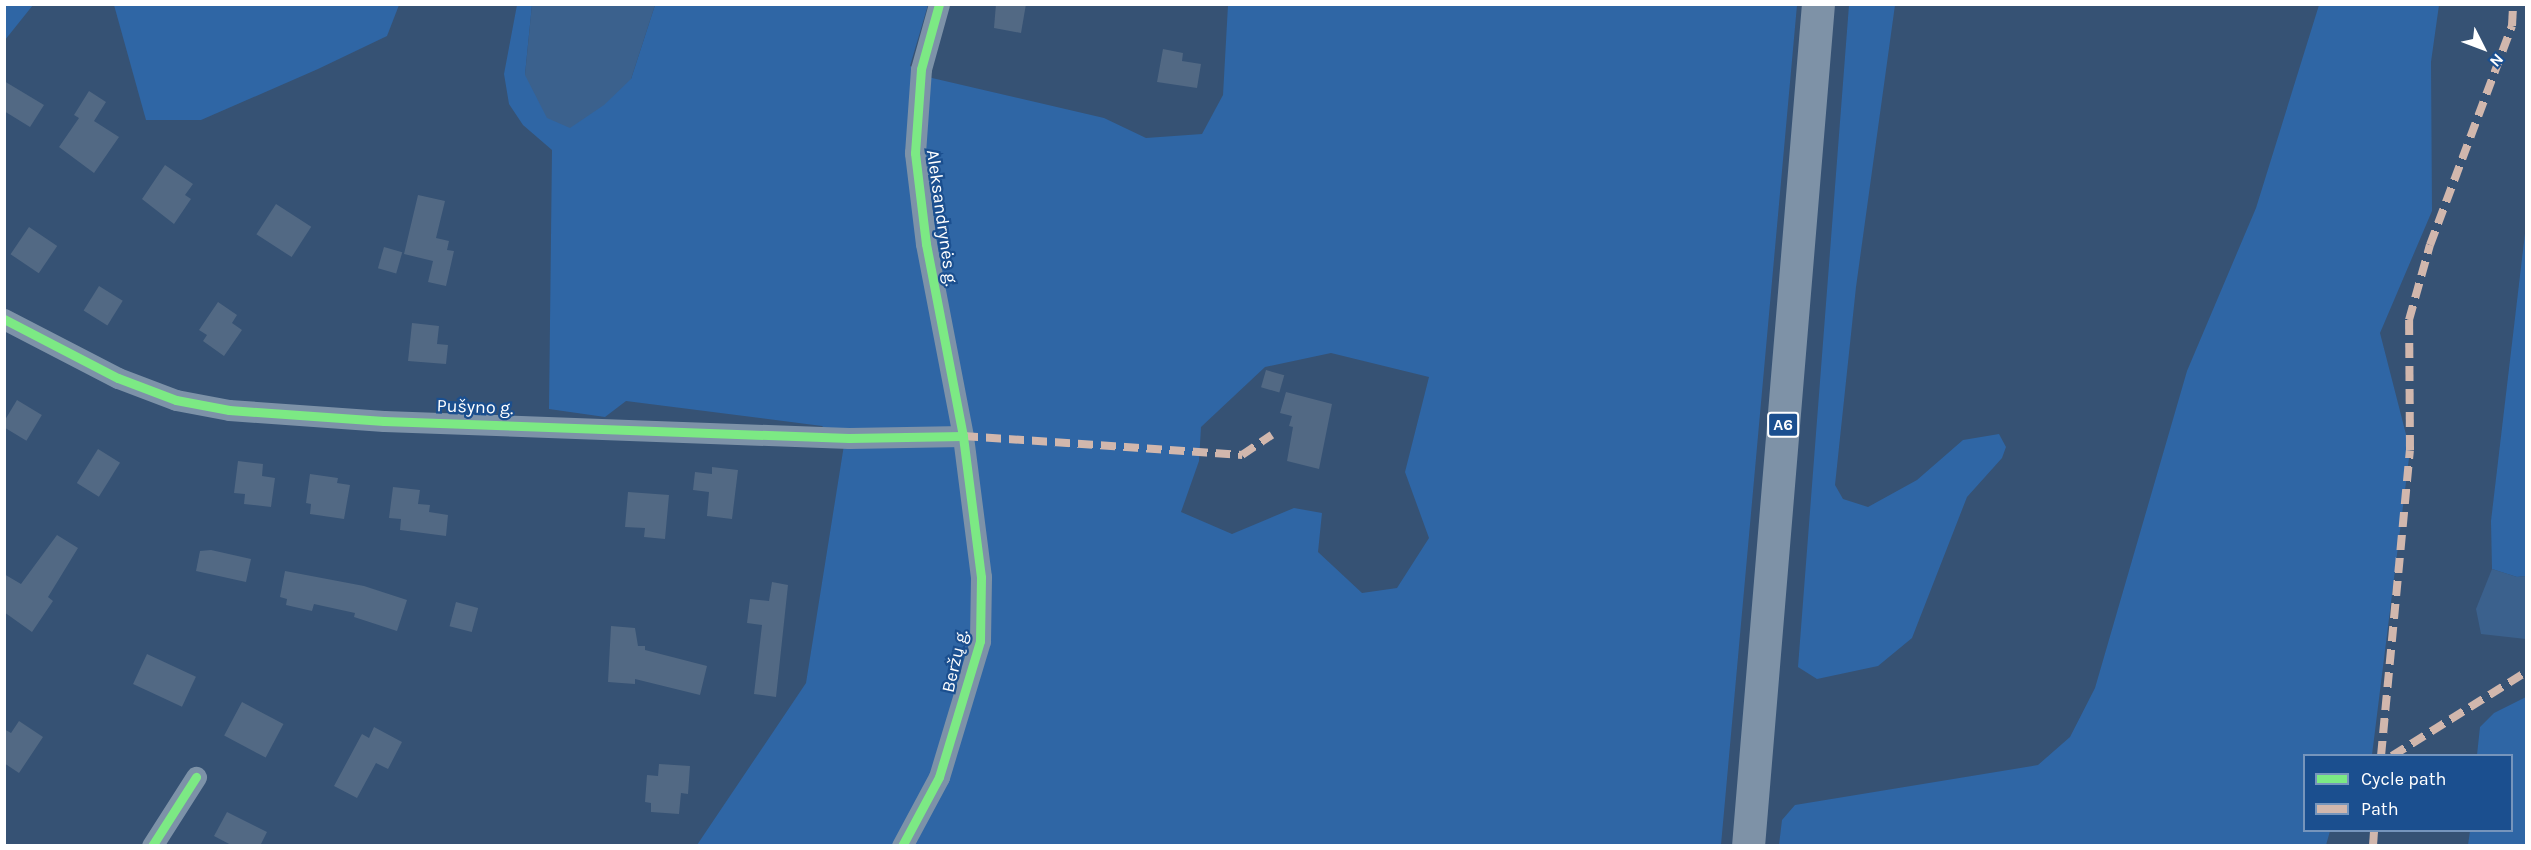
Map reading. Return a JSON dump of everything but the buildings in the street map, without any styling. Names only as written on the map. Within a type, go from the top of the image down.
[{"type":"highway","name":"A6","points":[[1748,846],[1818,4]]},
{"type":"street","name":"Aleksandrynės g.","points":[[939,4],[921,69],[915,153],[926,244],[963,436]]},
{"type":"street","name":"Pušyno g.","points":[[8,327],[118,378],[176,400],[229,410],[384,421],[849,438],[963,436]]},
{"type":"street","name":"Beržų g.","points":[[902,846],[939,777],[980,641],[981,578],[963,436]]},
{"type":"street","points":[[152,846],[196,777]]},
{"type":"shaded area","points":[[399,4],[387,36],[201,120],[146,120],[114,5]]},
{"type":"shaded area","points":[[4,5],[33,5],[5,40],[4,40]]},
{"type":"shaded area","points":[[517,5],[532,5],[525,75],[631,79],[655,5],[928,5],[910,66],[932,78],[1104,118],[1146,138],[1202,134],[1223,95],[1228,5],[1797,5],[1721,845],[697,845],[806,683],[844,445],[822,426],[626,401],[605,417],[549,409],[552,150],[523,125],[509,104],[504,74]],"holes":[[[1331,353],[1429,377],[1405,472],[1429,538],[1397,588],[1362,593],[1318,552],[1322,513],[1294,508],[1232,534],[1181,512],[1199,461],[1201,427],[1265,367]]]},
{"type":"shaded area","points":[[532,5],[655,5],[631,79],[604,105],[570,128],[547,118],[525,75]]},
{"type":"shaded area","points":[[1849,5],[1895,5],[1856,287],[1835,485],[1843,499],[1868,507],[1917,480],[1963,440],[1999,434],[2006,447],[2002,458],[1967,497],[1912,638],[1878,666],[1817,679],[1798,667]]},
{"type":"shaded area","points":[[2319,5],[2439,5],[2431,62],[2432,211],[2380,333],[2410,450],[2372,754],[2303,754],[2303,832],[2330,832],[2326,845],[1779,845],[1782,820],[1795,805],[2038,765],[2070,737],[2095,688],[2187,371],[2256,208]]},
{"type":"shaded area","points":[[2526,225],[2526,576],[2517,577],[2492,569],[2491,521]]},
{"type":"shaded area","points":[[2492,569],[2517,577],[2526,576],[2526,639],[2481,634],[2476,609]]},
{"type":"shaded area","points":[[2526,697],[2526,845],[2468,845],[2470,832],[2513,832],[2513,754],[2477,754],[2480,727],[2494,713]]},
{"type":"marked path","points":[[2381,754],[2410,450],[2409,320],[2430,245],[2512,26],[2513,4]]},
{"type":"marked path","points":[[963,436],[1242,455],[1272,435]]},
{"type":"marked path","points":[[2395,754],[2526,672]]},
{"type":"marked path","points":[[2373,846],[2374,832]]},
{"type":"cycle path","points":[[902,846],[939,777],[980,641],[981,577],[963,436],[926,244],[915,153],[921,69],[939,4]]},
{"type":"cycle path","points":[[4,319],[118,378],[176,400],[229,410],[384,421],[849,438],[963,436]]},
{"type":"cycle path","points":[[152,846],[196,777]]}]
